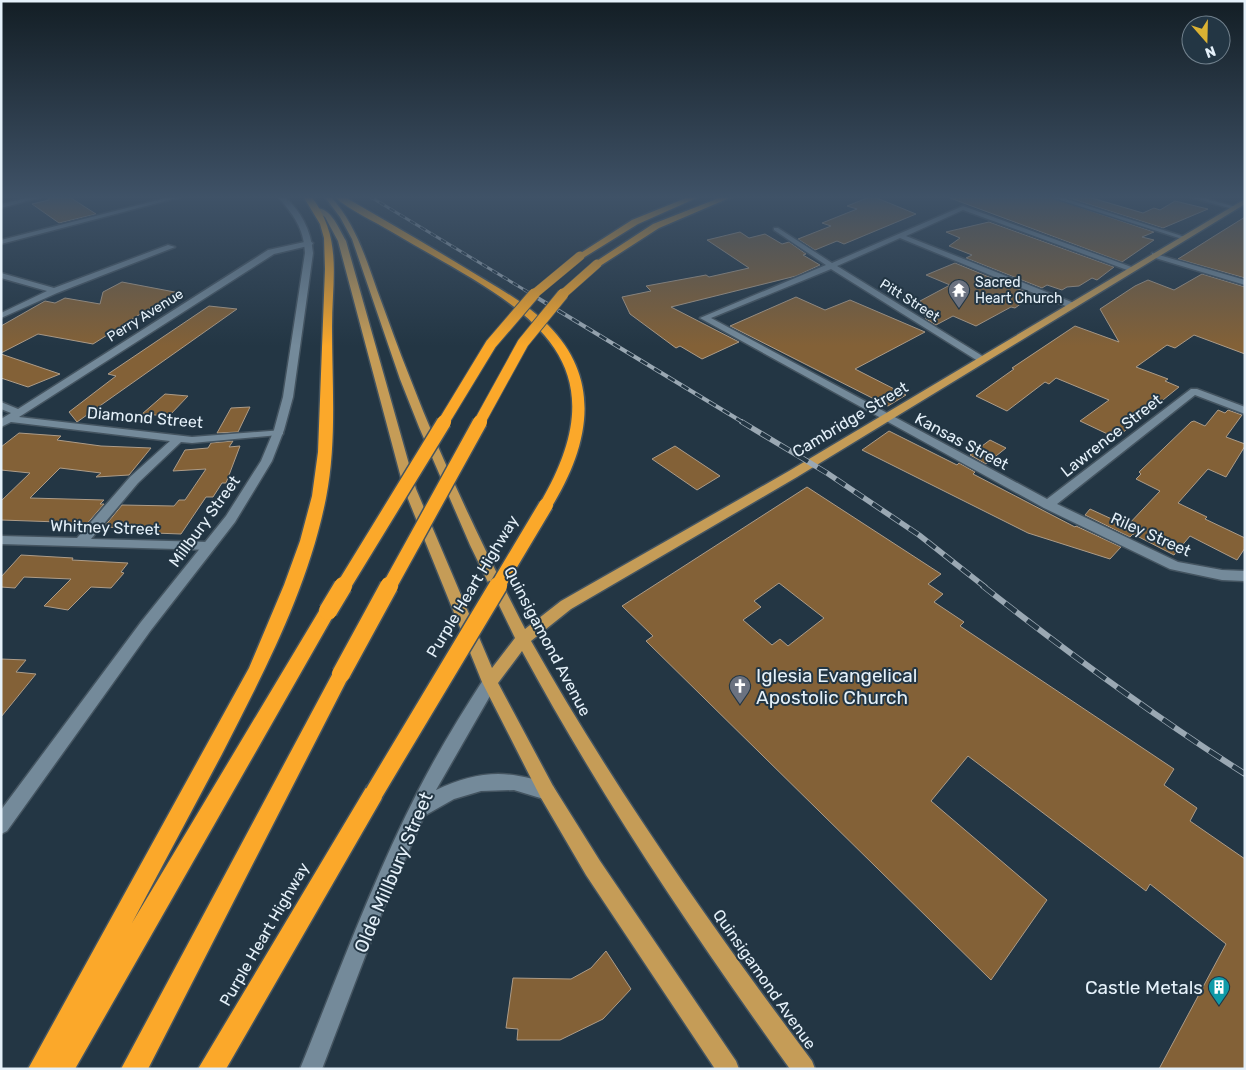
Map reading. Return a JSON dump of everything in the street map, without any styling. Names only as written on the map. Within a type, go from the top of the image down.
[{"type":"highway","points":[[41,1069],[256,671],[284,607],[306,546],[319,496],[327,433],[330,246]]},
{"type":"highway","name":"Purple Heart Highway","points":[[212,1069],[546,505],[566,469],[576,438],[580,396],[575,371],[569,357],[552,334],[507,297],[422,246]]},
{"type":"highway","points":[[60,1069],[328,611],[491,344],[530,298],[580,256],[596,246]]},
{"type":"highway","points":[[134,1069],[341,674],[523,343],[558,299],[597,264],[623,246]]},
{"type":"main road","points":[[343,246],[410,489],[490,682],[547,792],[646,948],[728,1069]]},
{"type":"main road","name":"Quinsigamond Avenue","points":[[359,246],[406,380],[440,462],[522,638],[567,721],[617,803],[804,1069]]},
{"type":"main road","name":"Cambridge Street","points":[[490,682],[522,638],[541,621],[887,418],[980,359],[1170,246]]},
{"type":"street","name":"Perry Avenue","points":[[5,421],[271,252],[296,246]]},
{"type":"street","name":"Millbury Street","points":[[1,825],[124,655],[247,494],[278,432],[290,390],[308,246]]},
{"type":"street","name":"Pitt Street","points":[[801,246],[980,359]]},
{"type":"street","points":[[831,266],[877,246]]},
{"type":"street","points":[[925,246],[1071,305]]},
{"type":"street","points":[[1068,246],[1132,269]]},
{"type":"street","points":[[1,316],[54,291],[171,247]]},
{"type":"street","points":[[1155,255],[1245,283]]},
{"type":"street","name":"Kansas Street","points":[[831,266],[704,318],[1048,505]]},
{"type":"street","points":[[1,275],[54,291]]},
{"type":"street","name":"Lawrence Street","points":[[1048,505],[1194,391],[1245,410]]},
{"type":"street","points":[[1,405],[19,412]]},
{"type":"street","name":"Diamond Street","points":[[5,421],[192,440],[278,432]]},
{"type":"street","points":[[80,542],[134,480],[178,439]]},
{"type":"street","name":"Riley Street","points":[[1048,505],[1175,566],[1222,575],[1245,576]]},
{"type":"street","name":"Whitney Street","points":[[1,540],[208,546]]},
{"type":"street","name":"Olde Millbury Street","points":[[311,1069],[392,866],[417,811],[446,755],[490,682]]},
{"type":"street","points":[[417,811],[446,793],[475,782],[502,780],[519,782],[547,792]]},
{"type":"building","points":[[716,246],[795,246],[806,254],[803,255],[820,265],[796,276],[671,307],[739,342],[702,359],[680,346],[676,348],[630,314],[622,297],[651,291],[646,286],[706,275],[709,277],[749,268]]},
{"type":"building","points":[[809,246],[825,246],[815,250]]},
{"type":"building","points":[[949,246],[1055,246],[1114,267],[1097,280],[1092,278],[1079,286],[1067,287],[1062,290],[1047,285],[1042,288],[966,258],[972,255]]},
{"type":"building","points":[[1079,246],[1145,246],[1122,262]]},
{"type":"building","points":[[1199,246],[1245,246],[1245,278],[1178,259]]},
{"type":"building","points":[[955,263],[1033,295],[1015,308],[1011,307],[976,326],[953,316],[936,325],[926,319],[920,301],[950,285],[926,275]]},
{"type":"building","points":[[1202,274],[1245,287],[1245,354],[1194,335],[1175,348],[1167,345],[1136,367],[1168,379],[1165,381],[1179,387],[1116,438],[1080,421],[1109,400],[1056,378],[1049,384],[1045,382],[1007,411],[976,396],[1014,369],[1012,368],[1075,326],[1119,342],[1100,309],[1135,286],[1148,280],[1174,290]]},
{"type":"building","points":[[122,282],[180,293],[142,313],[93,344],[38,334],[1,353],[1,326],[45,301],[55,303],[65,298],[100,304],[103,292]]},
{"type":"building","points":[[796,297],[825,310],[850,300],[925,332],[855,369],[906,395],[888,406],[730,326]]},
{"type":"building","points":[[209,306],[237,309],[77,422],[69,412],[116,376],[108,374]]},
{"type":"building","points":[[1,354],[60,374],[28,387],[1,378]]},
{"type":"building","points":[[165,394],[188,396],[169,416],[142,414]]},
{"type":"building","points":[[250,407],[238,432],[217,433],[231,408]]},
{"type":"building","points":[[1218,410],[1225,413],[1228,410],[1242,415],[1226,437],[1245,444],[1245,446],[1226,477],[1208,469],[1178,503],[1207,517],[1205,519],[1245,538],[1245,548],[1237,560],[1190,536],[1174,555],[1133,534],[1130,537],[1085,515],[1090,509],[1127,526],[1160,491],[1136,479],[1141,474],[1139,472],[1191,422],[1194,421],[1205,426]]},
{"type":"building","points":[[889,431],[957,465],[959,463],[975,472],[973,474],[1075,527],[1121,547],[1110,559],[1028,533],[862,450]]},
{"type":"building","points":[[19,433],[61,436],[57,440],[101,446],[151,448],[129,475],[96,477],[101,473],[60,468],[30,498],[104,500],[100,504],[104,504],[85,526],[55,527],[59,522],[1,520],[1,501],[30,473],[1,470],[1,447]]},
{"type":"building","points":[[990,440],[1006,448],[986,464],[970,455]]},
{"type":"building","points":[[233,441],[229,447],[240,446],[226,483],[222,483],[213,497],[206,497],[181,534],[154,533],[157,529],[104,527],[122,505],[174,506],[179,500],[185,500],[206,469],[173,471],[185,450],[208,448],[211,443]]},
{"type":"building","points":[[675,446],[720,476],[697,490],[652,459]]},
{"type":"building","points":[[807,487],[941,574],[928,584],[943,594],[934,602],[964,622],[960,626],[1174,769],[1164,785],[1197,808],[1190,821],[1245,859],[1245,1069],[1159,1069],[1226,944],[1150,884],[1146,891],[968,756],[931,801],[1047,900],[991,980],[646,641],[653,636],[622,606]],"holes":[[[779,583],[824,618],[788,646],[780,639],[772,645],[743,620],[761,607],[754,601]]]},
{"type":"building","points":[[21,555],[128,563],[121,572],[124,573],[111,588],[91,587],[68,610],[44,606],[71,579],[24,577],[15,588],[1,587],[1,577]]},
{"type":"building","points":[[1,659],[26,660],[16,672],[36,674],[1,717]]},
{"type":"building","points":[[606,951],[631,989],[603,1019],[560,1040],[517,1040],[518,1029],[506,1028],[513,978],[571,979],[591,968]]},
{"type":"railway","points":[[452,246],[533,295]]},
{"type":"railway","points":[[531,294],[744,423]]},
{"type":"railway","points":[[742,422],[827,473],[919,535],[985,587]]},
{"type":"railway","points":[[983,586],[1112,683],[1178,730],[1245,774]]},
{"type":"place","name":"Sacred Heart Church","points":[[959,309]]},
{"type":"place","name":"Iglesia Evangelical Apostolic Church","points":[[740,705]]},
{"type":"place","name":"Castle Metals","points":[[1219,1006]]}]
